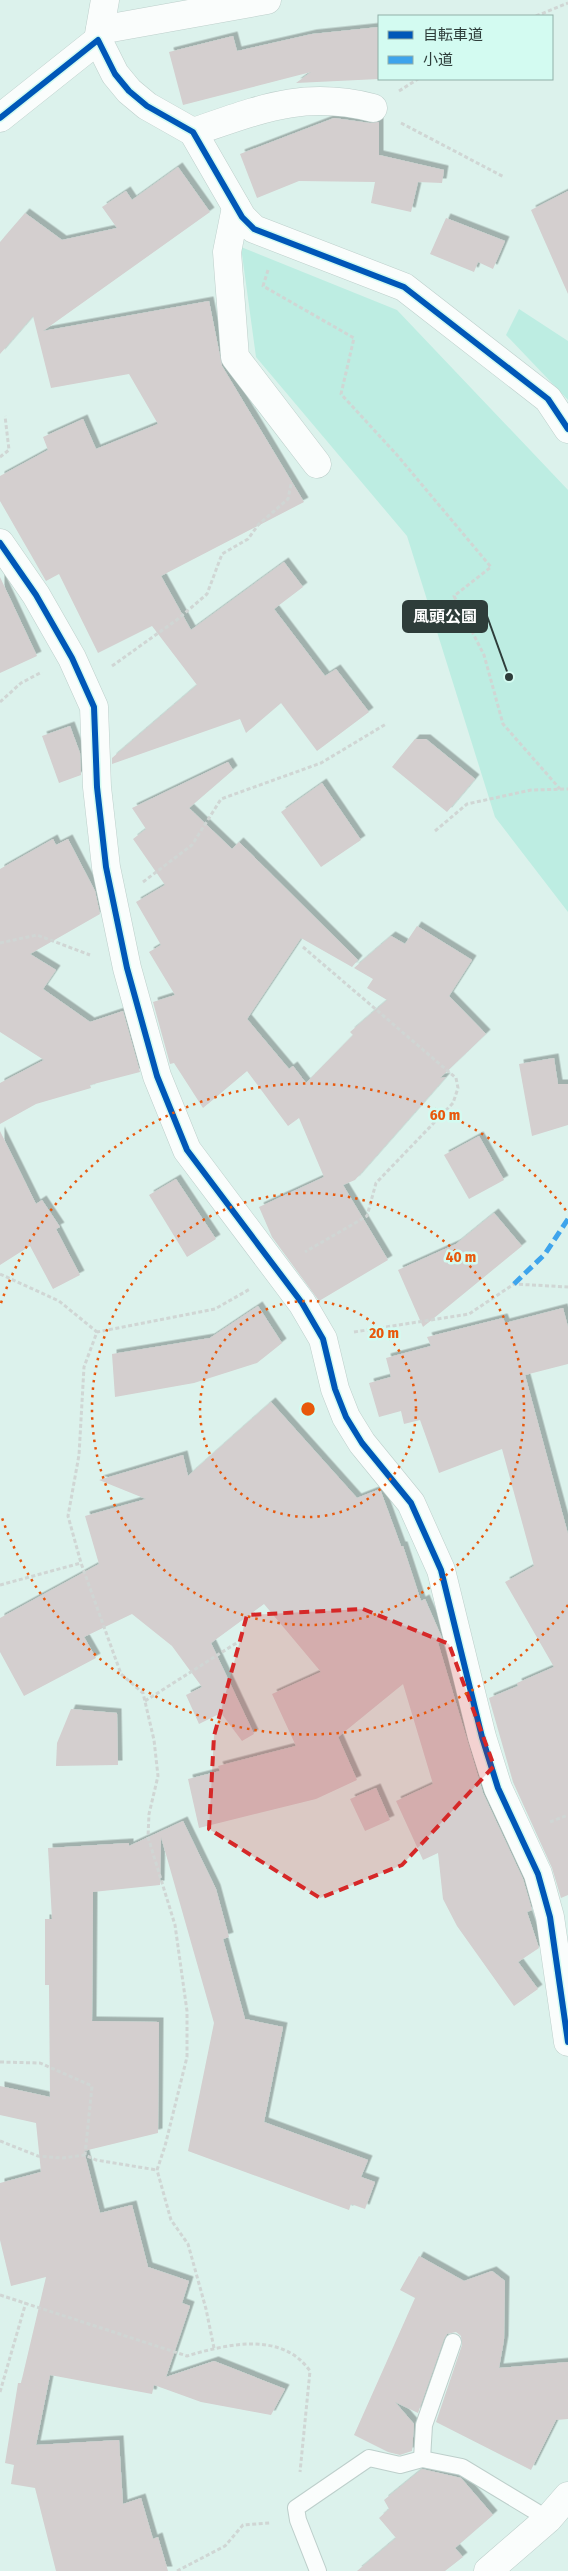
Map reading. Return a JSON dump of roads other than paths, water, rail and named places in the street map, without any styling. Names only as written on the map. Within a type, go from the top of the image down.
[{"type":"street","points":[[106,0],[99,35],[115,74],[129,91],[147,106],[193,132],[242,217],[254,229],[404,287],[548,399],[568,428]]},
{"type":"street","points":[[0,118],[99,35],[267,0]]},
{"type":"street","points":[[193,132],[282,103],[344,100],[373,108]]},
{"type":"street","points":[[236,207],[227,252],[236,357],[317,464]]},
{"type":"street","points":[[0,543],[36,595],[76,668],[94,706],[96,787],[111,891],[127,968],[157,1076],[187,1150],[278,1267],[302,1303],[323,1339],[335,1389],[346,1417],[362,1443],[411,1503],[441,1570],[482,1737],[498,1788],[538,1874],[550,1917],[568,2042]]},
{"type":"street","points":[[488,2571],[548,2519],[568,2496]]},
{"type":"lane","points":[[422,2458],[424,2425],[453,2342]]},
{"type":"lane","points":[[318,2571],[297,2514],[369,2458],[400,2465],[422,2458],[462,2467],[548,2519]]},
{"type":"place","name":"風頭公園","points":[[509,677]]}]
